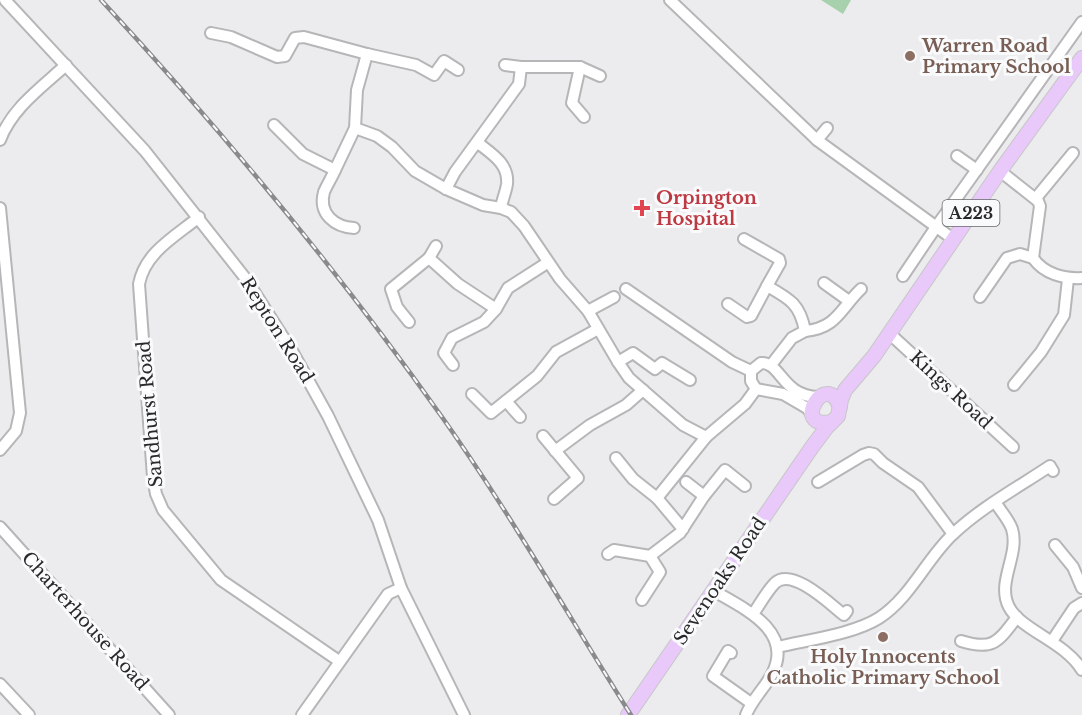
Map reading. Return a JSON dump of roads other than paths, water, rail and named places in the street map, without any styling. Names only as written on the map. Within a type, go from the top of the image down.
[{"type":"main road","name":"A223","points":[[831,423],[838,416],[842,395],[889,333],[1000,171],[1082,58]]},
{"type":"main road","name":"A223","points":[[820,396],[862,370]]},
{"type":"main road","points":[[812,447],[816,430],[812,405],[820,396],[831,396],[840,407]]},
{"type":"main road","points":[[813,416],[822,423],[831,423]]},
{"type":"main road","name":"Sevenoaks Road","points":[[628,715],[812,447],[831,423]]},
{"type":"street","name":"Repton Road","points":[[5,0],[145,151],[246,279],[292,351],[328,416],[378,520],[401,588],[464,715]]},
{"type":"street","points":[[670,0],[817,140],[953,239]]},
{"type":"street","points":[[903,276],[1082,22]]},
{"type":"street","points":[[211,33],[231,37],[277,57],[285,56],[295,38],[304,37],[416,65],[434,75],[444,61],[458,70]]},
{"type":"street","points":[[354,228],[342,227],[333,223],[324,207],[325,191],[354,128],[357,90],[367,54]]},
{"type":"street","points":[[0,140],[15,113],[66,65]]},
{"type":"street","points":[[505,65],[580,67],[600,76]]},
{"type":"street","points":[[446,189],[455,172],[519,84],[521,67]]},
{"type":"street","points":[[580,67],[573,103],[584,117]]},
{"type":"street","points":[[274,125],[303,154],[335,170]]},
{"type":"street","points":[[354,128],[377,136],[392,147],[415,171],[446,189],[483,205],[511,212],[524,226],[547,263],[588,311],[629,378],[683,425],[706,437]]},
{"type":"street","points":[[817,140],[827,128]]},
{"type":"street","points":[[478,143],[499,159],[506,171],[507,185],[501,208]]},
{"type":"street","points":[[1036,198],[1073,153]]},
{"type":"street","points":[[957,156],[977,170]]},
{"type":"street","points":[[1000,171],[1036,198],[1040,206],[1033,258]]},
{"type":"street","points":[[0,208],[20,413],[16,431],[0,450]]},
{"type":"street","name":"Sandhurst Road","points":[[199,217],[153,254],[145,264],[139,284],[156,494],[163,510],[221,580],[339,661]]},
{"type":"street","points":[[728,304],[747,316],[751,316],[780,263],[779,259],[744,239]]},
{"type":"street","points":[[409,322],[397,307],[391,289],[429,258],[436,246]]},
{"type":"street","points":[[980,297],[1007,258],[1020,254],[1033,258],[1040,268],[1068,279],[1082,278]]},
{"type":"street","points":[[429,258],[458,284],[496,309]]},
{"type":"street","points":[[453,365],[444,353],[452,338],[484,322],[496,309],[507,288],[547,263]]},
{"type":"street","points":[[1014,385],[1041,352],[1064,315],[1068,279]]},
{"type":"street","points":[[824,284],[849,301]]},
{"type":"street","points":[[767,286],[795,305],[802,315],[805,331]]},
{"type":"street","points":[[627,289],[732,362],[751,371]]},
{"type":"street","points":[[771,365],[792,338],[805,331],[821,329],[829,325],[861,290]]},
{"type":"street","points":[[588,311],[614,297]]},
{"type":"street","points":[[472,394],[491,413],[537,376],[556,352],[598,329]]},
{"type":"street","name":"Kings Road","points":[[889,333],[1012,447]]},
{"type":"street","points":[[618,362],[633,353],[655,369],[662,363],[690,380]]},
{"type":"street","points":[[813,416],[807,408],[792,399],[770,390],[756,389],[750,381],[751,371],[760,363],[771,365],[793,390],[808,396],[820,396]]},
{"type":"street","points":[[770,390],[777,384],[778,375]]},
{"type":"street","points":[[657,498],[706,437],[745,404],[756,389]]},
{"type":"street","points":[[555,451],[590,424],[626,405],[643,390]]},
{"type":"street","points":[[506,401],[520,417]]},
{"type":"street","points":[[543,436],[578,478],[554,499]]},
{"type":"street","points":[[818,482],[863,455],[874,454],[918,488],[953,534]]},
{"type":"street","points":[[616,458],[633,479],[657,498],[683,529]]},
{"type":"street","points":[[778,648],[852,629],[880,618],[900,601],[953,534],[995,502],[1050,466],[1053,471]]},
{"type":"street","points":[[650,556],[683,529],[704,496],[725,470],[745,486]]},
{"type":"street","points":[[686,482],[704,496]]},
{"type":"street","points":[[995,502],[1012,530],[1013,542],[1005,594],[1009,606],[1017,617],[1052,640],[1076,661],[1082,670]]},
{"type":"street","name":"Charterhouse Road","points":[[0,527],[169,715]]},
{"type":"street","points":[[1055,545],[1073,567],[1082,588]]},
{"type":"street","points":[[608,554],[614,550],[650,556],[660,572],[642,600]]},
{"type":"street","points":[[753,614],[777,581],[787,578],[797,580],[844,615],[847,611]]},
{"type":"street","points":[[302,715],[388,594],[401,588]]},
{"type":"street","points":[[714,591],[753,614],[774,636],[778,648],[777,660],[772,673],[751,703],[746,715]]},
{"type":"street","points":[[1052,640],[1074,609],[1082,603]]},
{"type":"street","points":[[961,641],[987,646],[999,640],[1017,617]]},
{"type":"street","points":[[731,653],[728,651],[712,676],[751,703]]},
{"type":"street","points":[[0,684],[29,715]]},
{"type":"railway","points":[[101,0],[235,151],[362,308],[442,417],[491,490],[631,715]]},
{"type":"place","name":"Warren Road Primary School","points":[[910,56]]},
{"type":"place","name":"Orpington Hospital","points":[[642,208]]},
{"type":"place","name":"Holy Innocents Catholic Primary School","points":[[883,637]]}]
